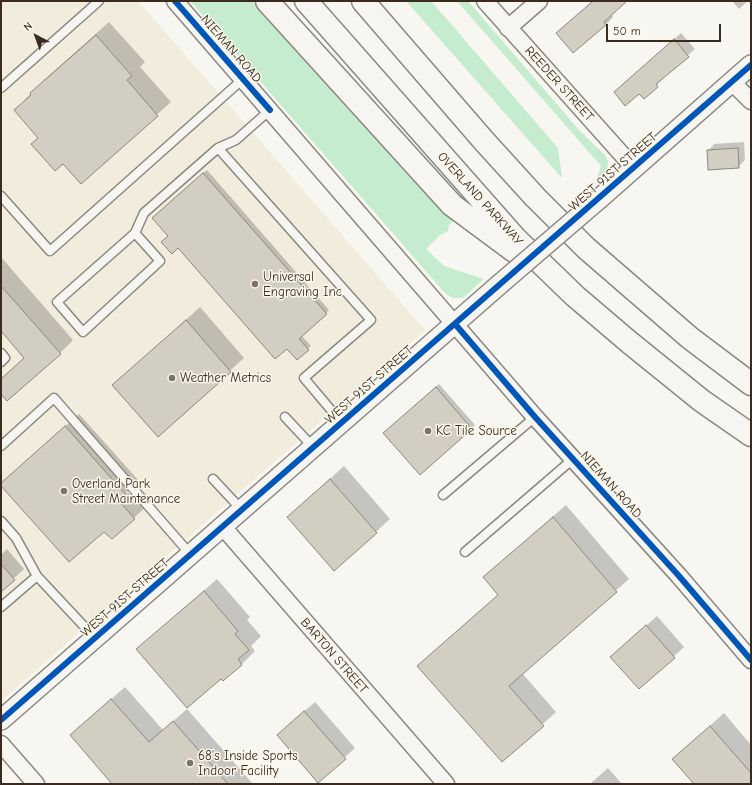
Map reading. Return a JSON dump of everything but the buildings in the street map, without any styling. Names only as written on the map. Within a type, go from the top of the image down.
[{"type":"highway","points":[[267,1],[452,205],[575,296]]},
{"type":"highway","name":"OVERLAND PARKWAY","points":[[306,1],[516,239],[575,296],[629,342],[702,401],[751,434]]},
{"type":"highway","points":[[363,1],[484,141],[535,197],[586,248],[690,338],[751,384]]},
{"type":"street","name":"NIEMAN ROAD","points":[[175,1],[535,417],[679,576],[751,660]]},
{"type":"street","name":"REEDER STREET","points":[[484,1],[634,168]]},
{"type":"street","points":[[508,28],[539,1]]},
{"type":"street","name":"WEST 91ST STREET","points":[[1,720],[751,65]]},
{"type":"street","points":[[732,82],[751,101]]},
{"type":"street","name":"BARTON STREET","points":[[223,527],[446,784]]},
{"type":"street","points":[[1,744],[36,784]]},
{"type":"lane","points":[[1,88],[99,1]]},
{"type":"lane","points":[[1,196],[50,251],[243,80]]},
{"type":"lane","points":[[135,233],[160,261],[83,332],[57,302],[135,233],[144,213],[218,148],[236,140],[270,110]]},
{"type":"lane","points":[[218,148],[371,320],[304,378],[342,423]]},
{"type":"lane","points":[[1,353],[5,358],[1,362]]},
{"type":"lane","points":[[1,446],[54,398],[191,555]]},
{"type":"lane","points":[[285,417],[314,447]]},
{"type":"lane","points":[[443,495],[535,417]]},
{"type":"lane","points":[[465,552],[573,459]]},
{"type":"lane","points":[[214,479],[242,510]]},
{"type":"lane","points":[[1,521],[16,538],[37,576],[95,638]]},
{"type":"lane","points":[[1,607],[37,576]]},
{"type":"shaded area","points":[[1,1],[138,1],[425,330],[1,701]]},
{"type":"green space","points":[[190,1],[252,1],[453,221],[449,225],[448,231],[439,236],[426,249],[444,266],[484,279],[463,298],[452,298],[445,293]]},
{"type":"green space","points":[[406,1],[431,1],[558,148],[562,178]]},
{"type":"green space","points":[[457,1],[468,1],[580,131],[606,156],[608,162],[607,171],[595,184],[601,166]]},
{"type":"cycle path","points":[[175,1],[270,110]]},
{"type":"cycle path","points":[[1,720],[751,65]]},
{"type":"cycle path","points":[[455,324],[535,417],[679,576],[751,660]]},
{"type":"place","name":"Universal Engraving Inc","points":[[255,284]]},
{"type":"place","name":"Weather Metrics","points":[[172,378]]},
{"type":"place","name":"KC Tile Source","points":[[428,431]]},
{"type":"place","name":"Overland Park Street Maintenance","points":[[64,491]]},
{"type":"place","name":"68's Inside Sports Indoor Facility","points":[[190,763]]}]
